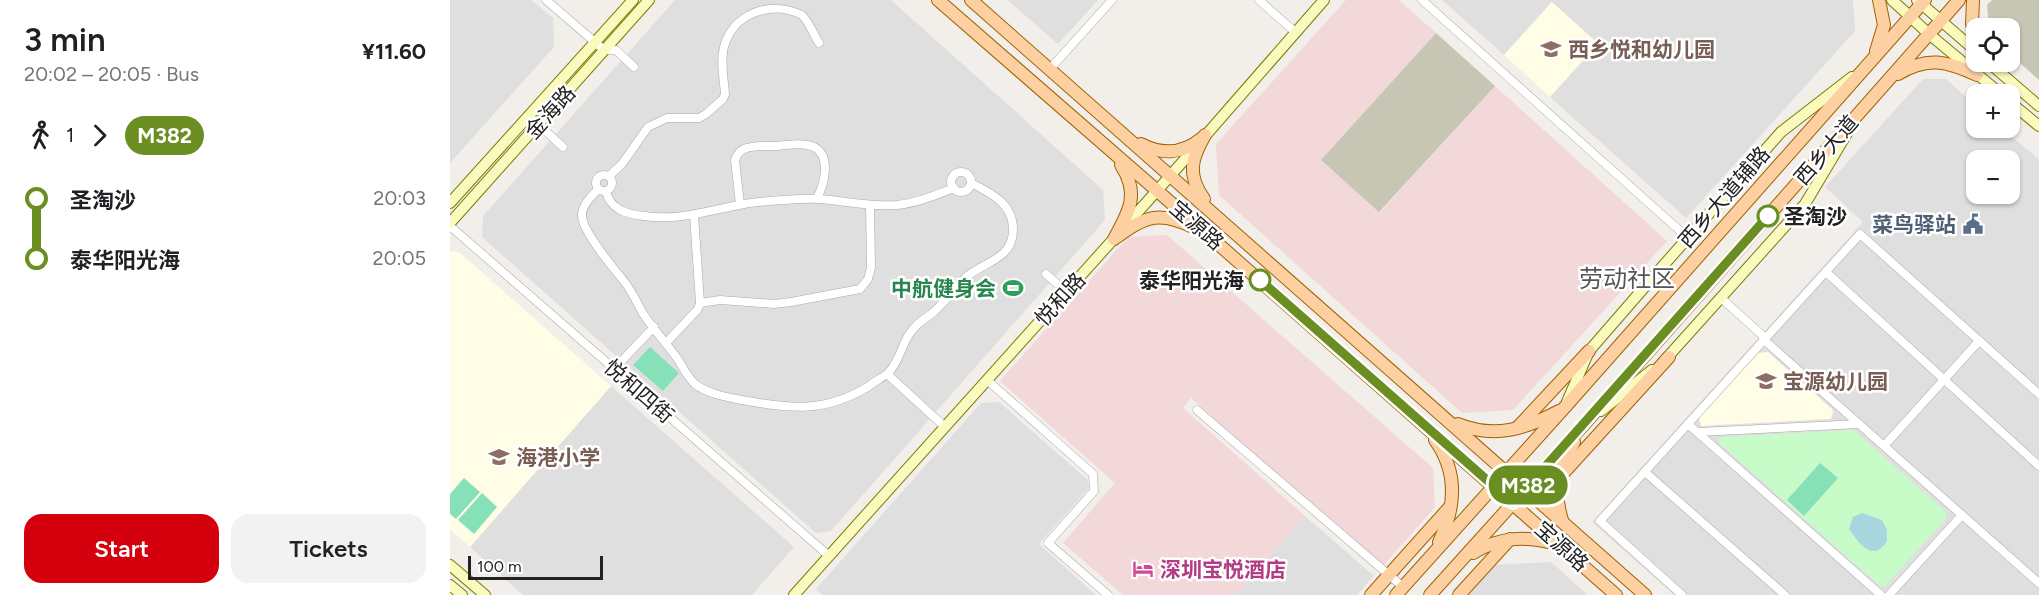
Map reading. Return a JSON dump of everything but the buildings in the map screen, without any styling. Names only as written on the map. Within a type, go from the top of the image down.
[{"type":"main road","name":"宝源路","points":[[938,0],[1616,595]]},
{"type":"main road","name":"宝源路","points":[[971,0],[1645,595]]},
{"type":"main road","points":[[1871,61],[1884,25],[1879,0]]},
{"type":"main road","name":"西乡大道","points":[[1430,595],[1959,0]]},
{"type":"main road","points":[[1972,18],[1973,0]]},
{"type":"main road","name":"西乡大道","points":[[1400,591],[1910,17],[1921,1]]},
{"type":"main road","points":[[1887,81],[1911,66],[1932,62],[1951,64],[1977,75]]},
{"type":"main road","points":[[1127,136],[1144,146],[1167,152],[1186,148],[1205,135]]},
{"type":"main road","points":[[1205,135],[1194,158],[1193,178],[1204,200],[1227,224]]},
{"type":"main road","points":[[1104,146],[1127,175],[1132,195],[1126,218],[1114,239]]},
{"type":"main road","points":[[1114,239],[1143,220],[1154,217],[1175,220],[1208,235]]},
{"type":"main road","points":[[1517,428],[1589,351]]},
{"type":"main road","points":[[1557,480],[1669,357]]},
{"type":"main road","points":[[1435,408],[1458,424],[1471,429],[1502,432],[1550,416],[1565,407]]},
{"type":"main road","points":[[1563,521],[1557,501],[1557,480],[1586,422]]},
{"type":"main road","points":[[1423,424],[1440,446],[1452,477],[1452,504],[1443,533],[1433,553]]},
{"type":"main road","points":[[1371,595],[1452,504]]},
{"type":"main road","points":[[1456,566],[1487,545],[1510,539],[1525,538],[1560,545]]},
{"type":"main road","points":[[1459,595],[1510,539]]},
{"type":"main road","points":[[1579,562],[1576,553],[1579,548],[1584,545],[1593,548]]},
{"type":"street","points":[[546,0],[604,50],[616,50],[634,67]]},
{"type":"street","name":"金海路","points":[[450,203],[633,0]]},
{"type":"street","name":"金海路","points":[[450,224],[649,0]]},
{"type":"street","points":[[1050,69],[1112,0]]},
{"type":"street","points":[[1259,0],[1295,32]]},
{"type":"street","name":"悦和路","points":[[794,595],[1157,191],[1324,0]]},
{"type":"street","points":[[1422,0],[1688,238]]},
{"type":"street","points":[[1892,0],[1988,84]]},
{"type":"street","points":[[1921,1],[1966,43]]},
{"type":"street","points":[[609,176],[622,164],[648,127],[667,118],[699,118],[723,99],[723,49],[729,34],[751,8],[768,3],[794,8],[804,17],[819,43]]},
{"type":"street","name":"西乡大道辅路","points":[[1565,407],[1589,351],[1781,132],[1871,61]]},
{"type":"street","points":[[2000,72],[2039,106]]},
{"type":"street","points":[[2020,110],[2039,126]]},
{"type":"street","points":[[1586,422],[1669,357],[1805,204],[1859,113]]},
{"type":"street","points":[[529,116],[563,147]]},
{"type":"street","points":[[740,204],[735,160],[743,149],[751,147],[802,145],[812,146],[818,150],[822,156],[825,176],[823,187],[817,198]]},
{"type":"street","points":[[609,176],[612,185],[602,190],[583,208],[581,216],[584,224],[611,267],[634,293],[644,314],[689,378],[705,390],[727,397],[795,408],[817,407],[839,401],[858,393],[887,374],[909,334],[918,324],[945,302],[966,277],[995,261],[1006,252],[1013,231],[1012,221],[1004,203],[996,196],[971,183],[967,174],[959,173],[952,179],[954,188],[960,192],[966,190],[971,183]]},
{"type":"street","points":[[609,176],[604,174],[596,179],[595,184],[614,207],[646,217],[694,215],[740,204],[817,198],[870,205],[898,205],[928,198],[954,188]]},
{"type":"street","points":[[700,303],[720,300],[792,302],[860,289],[868,279],[871,268],[870,205]]},
{"type":"street","points":[[666,343],[698,309],[700,303],[694,215]]},
{"type":"street","name":"悦和四街","points":[[450,224],[828,555]]},
{"type":"street","points":[[1682,595],[1600,522],[1860,234],[2039,394]]},
{"type":"street","points":[[1826,272],[2039,466]]},
{"type":"street","points":[[1046,273],[1066,292]]},
{"type":"street","points":[[1721,298],[1762,334],[1764,340],[2039,583]]},
{"type":"street","points":[[614,369],[654,327]]},
{"type":"street","points":[[1884,446],[1979,340]]},
{"type":"street","points":[[887,374],[945,427]]},
{"type":"street","points":[[987,380],[1094,474],[1094,491],[1048,543],[1108,595]]},
{"type":"street","points":[[1197,410],[1389,575],[1400,591],[1389,595]]},
{"type":"street","points":[[1689,424],[1881,595]]},
{"type":"street","points":[[1698,432],[1859,424]]},
{"type":"street","points":[[1645,472],[1785,595]]},
{"type":"street","points":[[1889,595],[1962,515]]},
{"type":"street","points":[[450,565],[485,595]]},
{"type":"street","points":[[450,585],[462,595]]},
{"type":"shaded area","points":[[450,0],[531,0],[553,18],[554,47],[450,163]]},
{"type":"shaded area","points":[[675,0],[891,0],[1103,190],[1105,220],[831,531],[816,533],[482,237],[483,216]]},
{"type":"shaded area","points":[[1007,0],[1098,0],[1058,44]]},
{"type":"shaded area","points":[[1346,0],[1399,0],[1436,33],[1321,160],[1380,212],[1495,86],[1667,241],[1513,410],[1462,413],[1219,195],[1216,144]]},
{"type":"shaded area","points":[[1442,0],[1853,0],[1855,31],[1686,218],[1550,97],[1598,43],[1552,2],[1504,55]]},
{"type":"shaded area","points":[[1992,0],[2039,0],[2039,80],[2020,63],[2020,18],[1988,18],[1987,5]]},
{"type":"shaded area","name":"西乡悦和幼儿园","points":[[1552,2],[1598,44],[1550,97],[1504,55]]},
{"type":"shaded area","points":[[1436,33],[1495,86],[1379,212],[1321,160]]},
{"type":"shaded area","points":[[1923,79],[1946,79],[1966,97],[1966,138],[2013,138],[2039,159],[2039,595],[1674,595],[1592,522],[1863,222],[1825,187]]},
{"type":"shaded area","points":[[1167,235],[1433,468],[1435,507],[1383,566],[1191,398],[1183,408],[1305,516],[1235,595],[1123,595],[1063,543],[1115,483],[1000,381],[1128,237]]},
{"type":"shaded area","name":"海港小学","points":[[450,251],[459,252],[611,386],[470,547],[450,529]]},
{"type":"shaded area","name":"宝源幼儿园","points":[[1768,352],[1832,409],[1831,419],[1701,426],[1700,416],[1756,353]]},
{"type":"shaded area","points":[[611,386],[794,547],[752,595],[523,595],[470,547]]},
{"type":"shaded area","points":[[999,402],[1088,480],[1089,488],[1039,544],[1096,595],[823,595],[816,589],[981,403]]},
{"type":"shaded area","points":[[1305,516],[1374,576],[1357,595],[1235,595]]},
{"type":"shaded area","points":[[1551,562],[1588,595],[1468,595],[1494,565]]},
{"type":"green space","points":[[650,347],[679,373],[663,391],[633,365]]},
{"type":"green space","points":[[1852,430],[1946,512],[1946,519],[1885,586],[1880,586],[1719,443],[1719,437]]},
{"type":"green space","points":[[1820,463],[1838,478],[1804,516],[1787,500]]},
{"type":"green space","points":[[464,478],[480,492],[456,519],[450,514],[450,494]]},
{"type":"green space","points":[[482,493],[497,507],[474,534],[458,520]]},
{"type":"water","points":[[1862,513],[1882,520],[1887,530],[1887,541],[1882,548],[1876,551],[1871,551],[1861,545],[1849,529],[1853,517]]},
{"type":"bus line","name":"M382","points":[[1260,280],[1513,503],[1768,216]]},
{"type":"place","name":"西乡悦和幼儿园","points":[[1551,49]]},
{"type":"place","name":"圣淘沙","points":[[1768,216]]},
{"type":"place","name":"菜鸟驿站","points":[[1973,224]]},
{"type":"place","name":"泰华阳光海","points":[[1260,280]]},
{"type":"place","name":"中航健身会","points":[[1013,288]]},
{"type":"place","name":"宝源幼儿园","points":[[1766,381]]},
{"type":"place","name":"海港小学","points":[[499,457]]},
{"type":"place","name":"深圳宝悦酒店","points":[[1143,569]]},
{"type":"district","name":"劳动社区","points":[[1627,278]]}]
